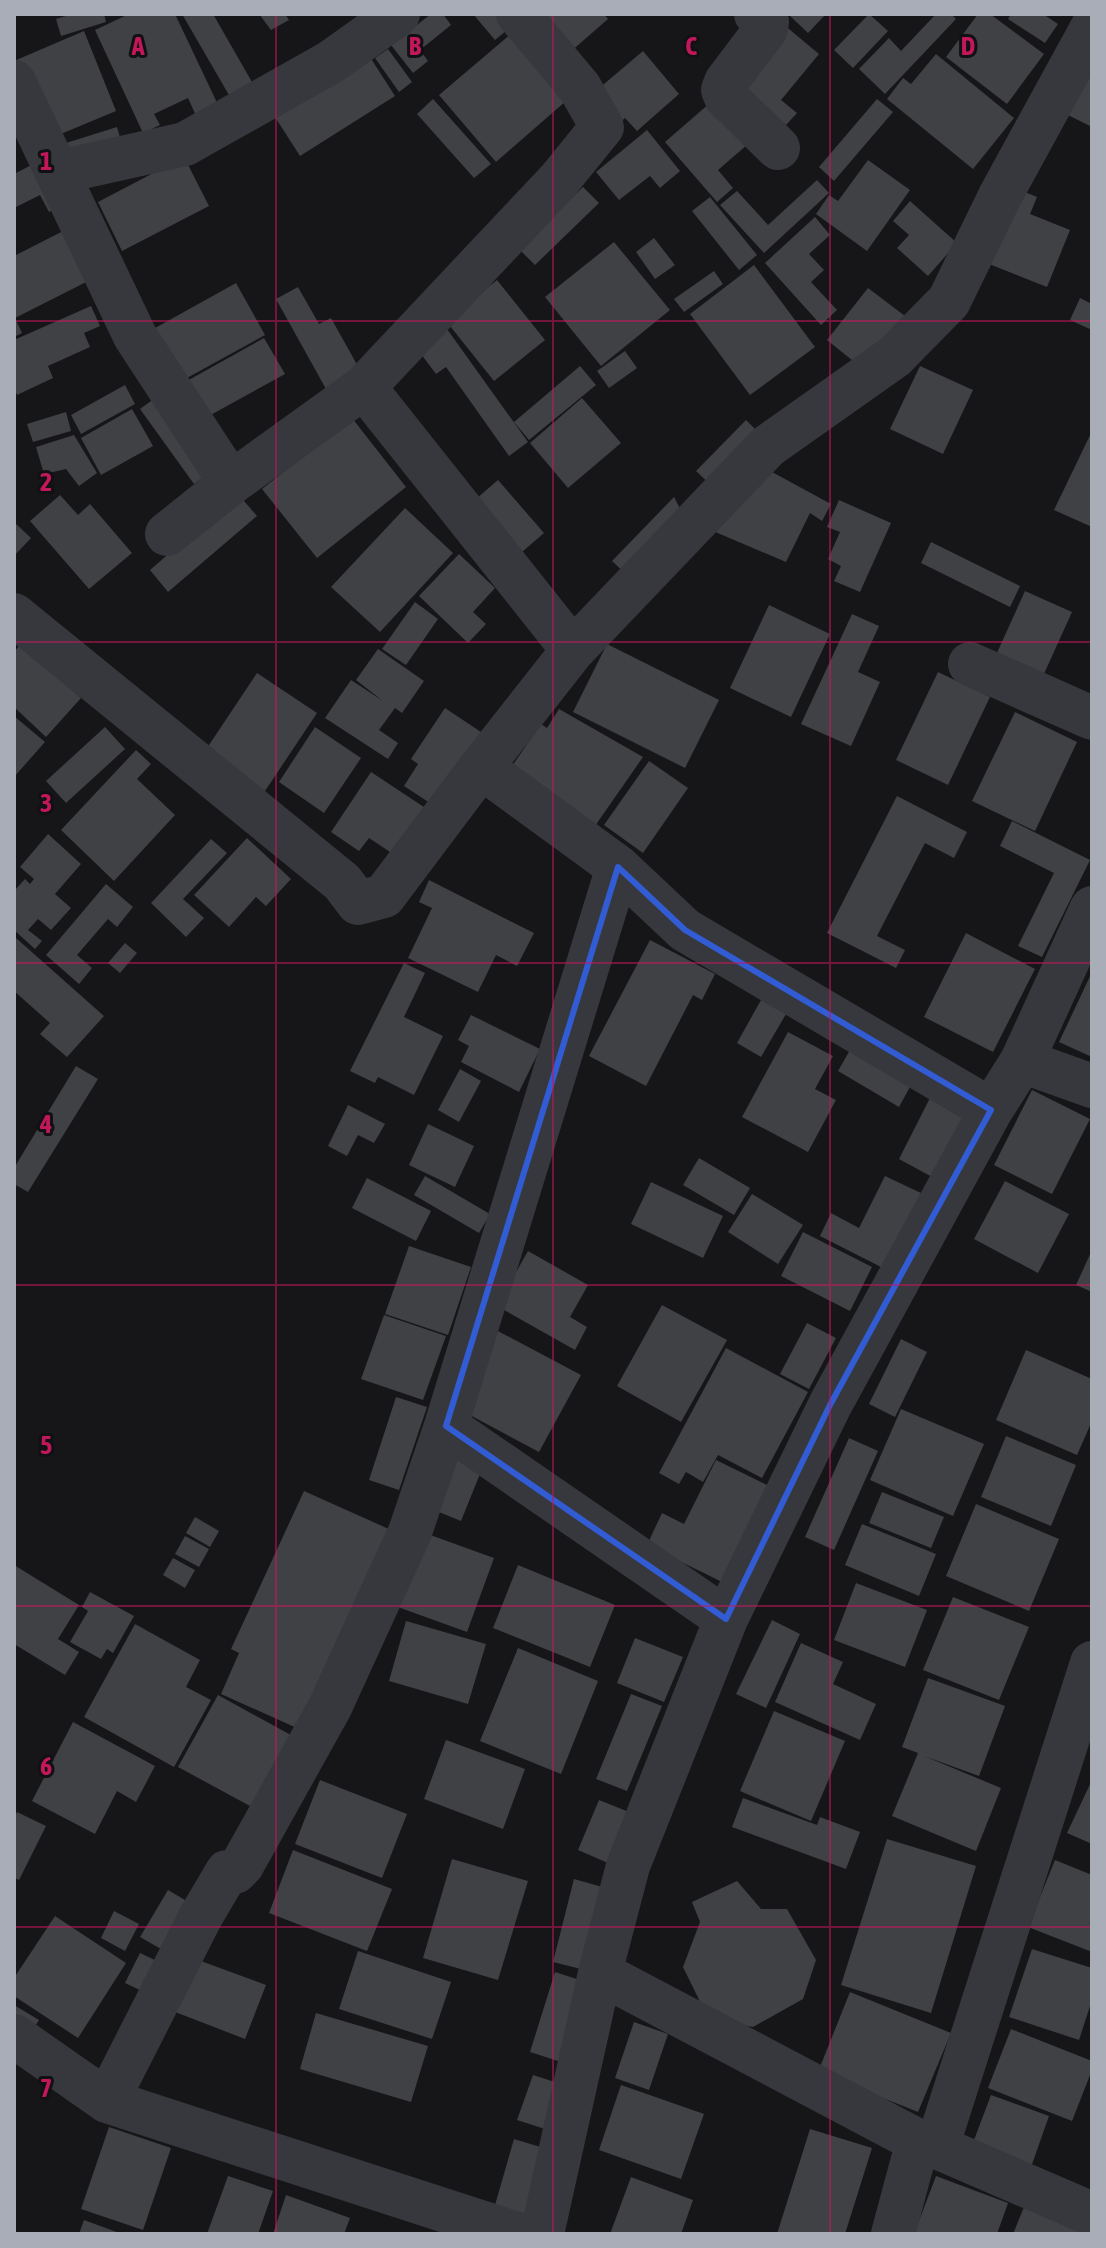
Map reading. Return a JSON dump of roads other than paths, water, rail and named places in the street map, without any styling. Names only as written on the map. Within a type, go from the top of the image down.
[{"type":"street","points":[[59,172],[185,144],[331,62],[398,14]]},
{"type":"street","points":[[167,534],[231,483],[364,387],[559,180],[602,127],[580,88],[518,14]]},
{"type":"street","points":[[758,15],[767,22],[766,29],[723,90],[726,97],[778,148]]},
{"type":"street","points":[[14,615],[342,882],[358,903],[384,896],[573,650],[768,446],[894,357],[949,301],[1000,196],[1092,28]]},
{"type":"street","points":[[14,82],[135,336],[231,483]]},
{"type":"street","points":[[364,387],[573,650]]},
{"type":"street","points":[[970,664],[1092,718]]},
{"type":"street","points":[[481,767],[618,867],[685,930],[991,1110]]},
{"type":"street","points":[[107,2101],[201,1916],[227,1872],[235,1872],[242,1865],[330,1707],[410,1532],[446,1426],[618,867]]},
{"type":"street","points":[[542,2234],[600,1973],[628,1866],[726,1619],[830,1405],[991,1110],[1022,1061],[1092,908]]},
{"type":"street","points":[[1022,1061],[1092,1086]]},
{"type":"street","points":[[446,1426],[726,1619]]},
{"type":"street","points":[[893,2234],[928,2144],[1092,1663]]},
{"type":"street","points":[[600,1973],[928,2144],[1092,2214]]},
{"type":"street","points":[[14,2036],[107,2101],[517,2234]]}]
